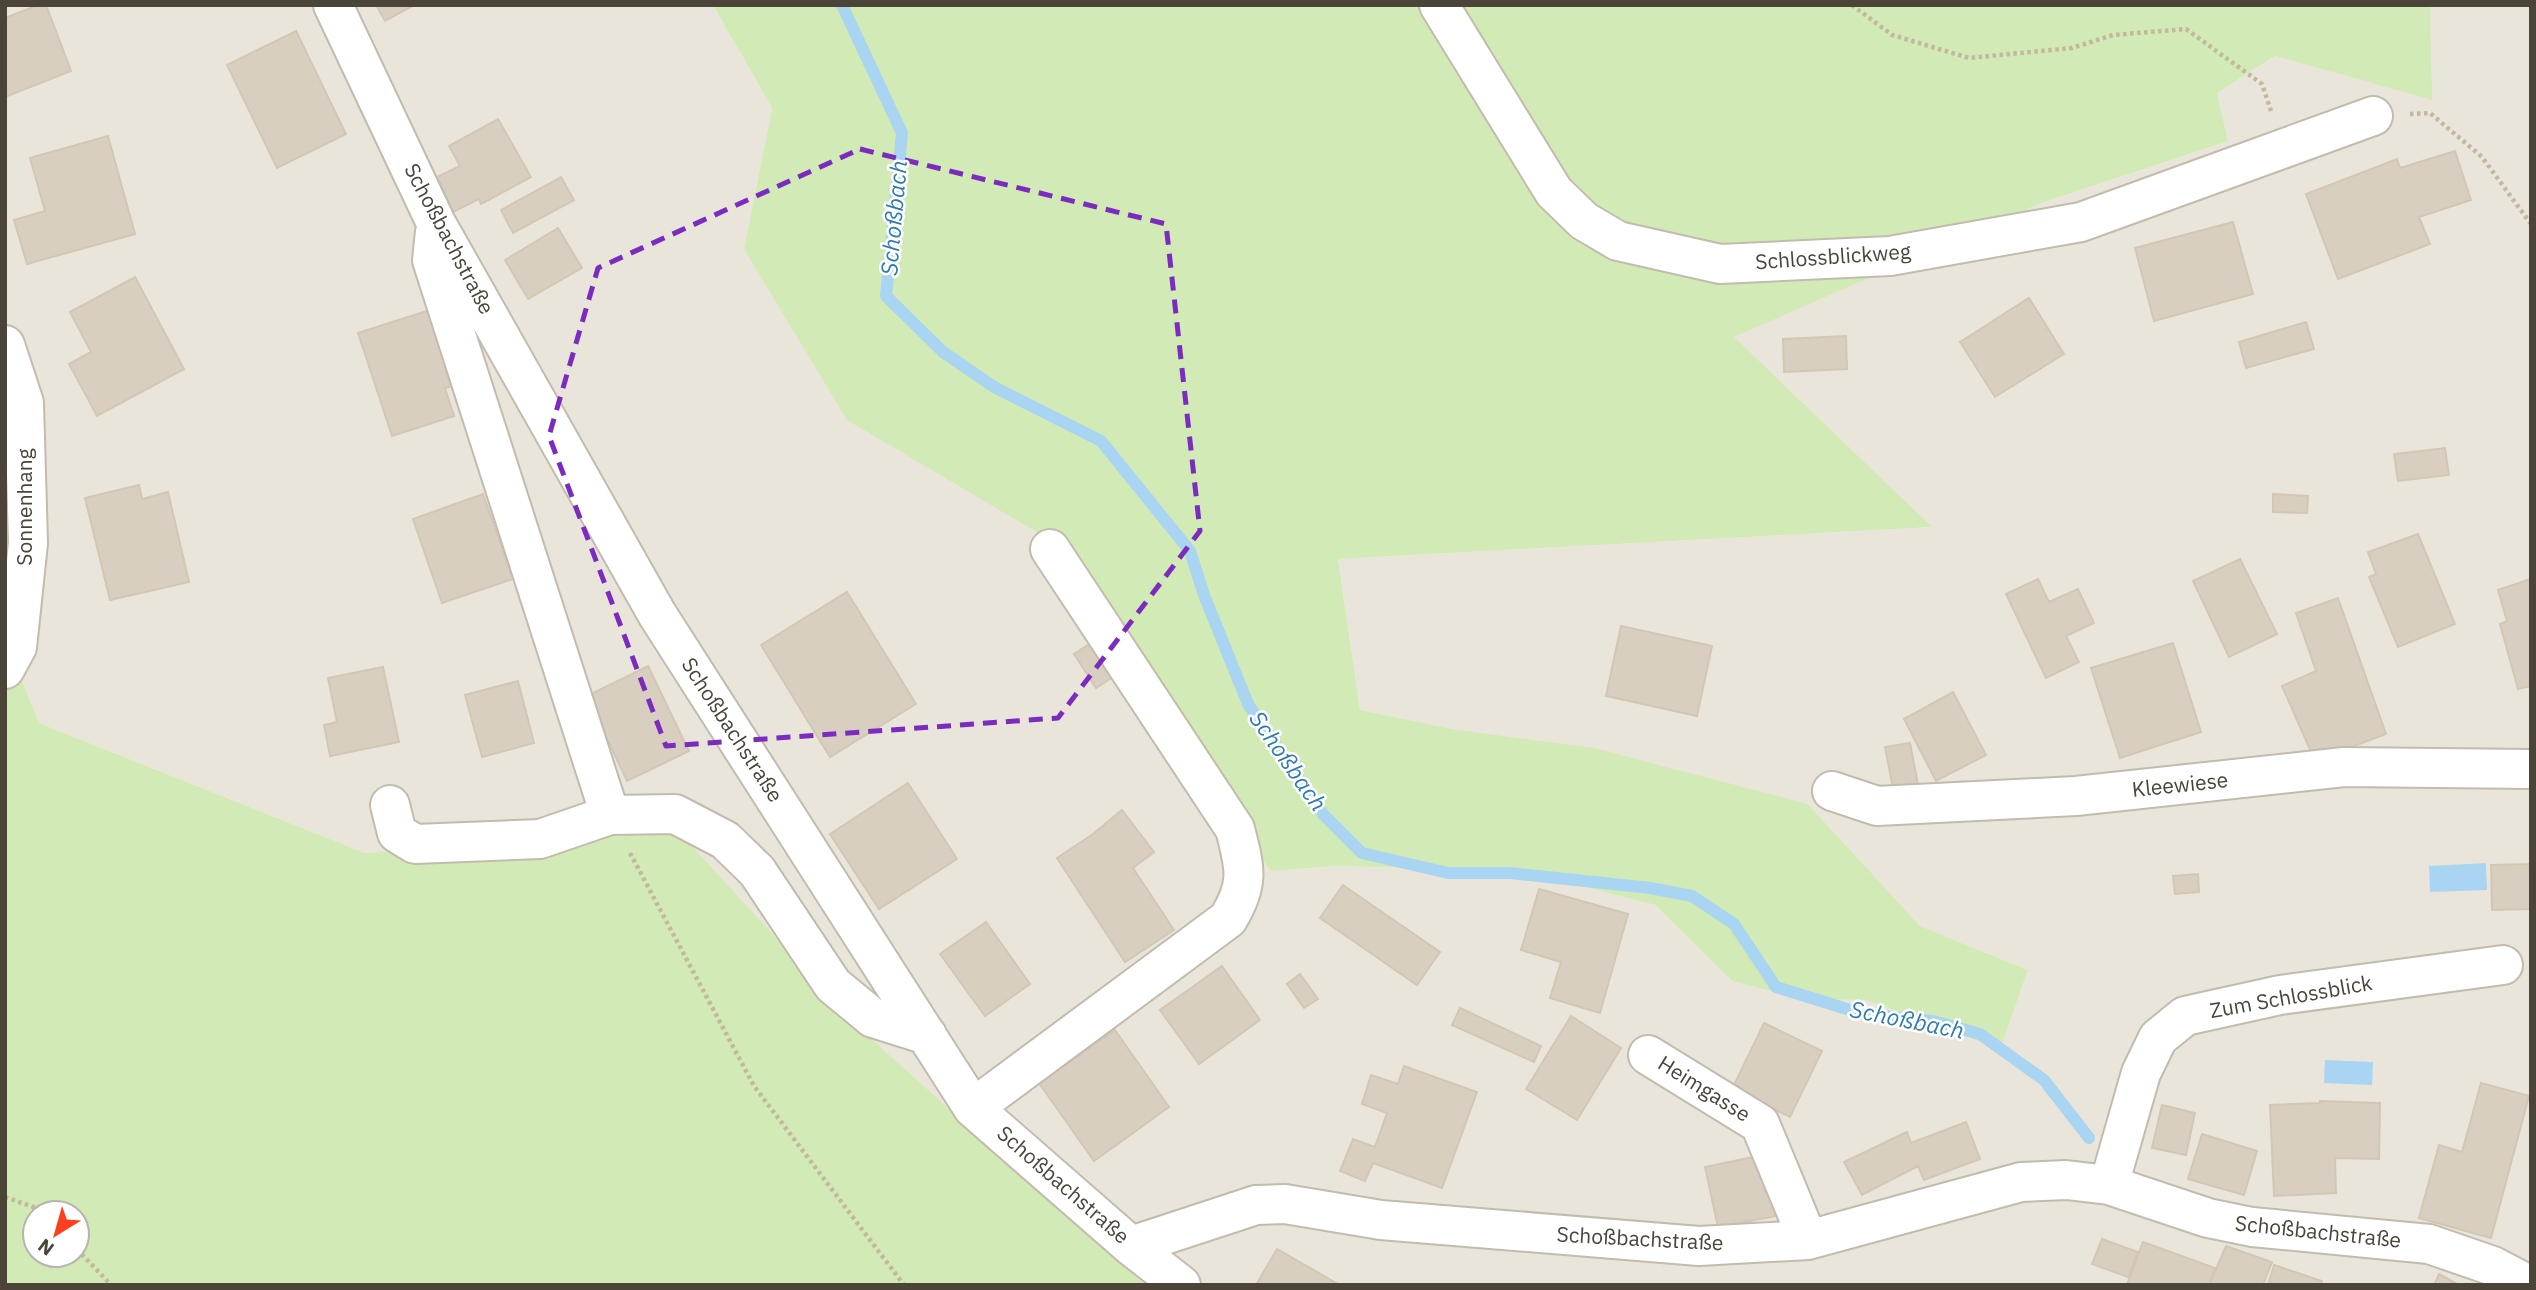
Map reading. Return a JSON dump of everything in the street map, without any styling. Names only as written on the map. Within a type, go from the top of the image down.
[{"type":"street","name":"Schoßbachstraße","points":[[333,5],[436,223],[657,614],[973,1108],[1131,1246],[1256,1205],[1285,1204],[1381,1220],[1699,1246],[1808,1240],[2021,1182],[2066,1180],[2109,1185],[2208,1218],[2252,1227],[2429,1244],[2493,1266],[2529,1285]]},
{"type":"street","name":"Schlossblickweg","points":[[1438,5],[1554,192],[1584,221],[1618,241],[1720,264],[1890,256],[2081,222],[2372,116]]},
{"type":"street","points":[[436,223],[432,260],[610,815]]},
{"type":"street","name":"Sonnenhang","points":[[5,345],[24,403],[28,543],[17,647],[5,669]]},
{"type":"street","points":[[973,1108],[1228,919],[1241,896],[1246,871],[1235,829],[1049,549]]},
{"type":"street","name":"Kleewiese","points":[[1832,791],[1877,806],[2076,796],[2344,767],[2531,769]]},
{"type":"street","points":[[390,805],[397,833],[415,844],[540,839],[610,815],[675,814],[725,840],[757,871],[833,985],[873,1018],[927,1035]]},
{"type":"street","name":"Zum Schlossblick","points":[[2109,1185],[2141,1073],[2158,1038],[2185,1016],[2280,995],[2503,965]]},
{"type":"street","name":"Heimgasse","points":[[1648,1055],[1760,1125],[1808,1240]]},
{"type":"street","points":[[1131,1246],[1181,1285]]},
{"type":"path","points":[[1853,5],[1892,35],[1969,58],[2072,48],[2113,36],[2186,29],[2262,84],[2283,149]]},
{"type":"path","points":[[2372,116],[2430,113],[2483,157],[2531,224]]},
{"type":"path","points":[[610,815],[754,1086],[904,1285]]},
{"type":"path","points":[[91,1264],[111,1285]]},
{"type":"highlighted area","points":[[860,149],[1166,224],[1200,531],[1058,718],[666,746],[549,436],[598,268]]},
{"type":"shaded area","points":[[5,5],[713,5],[772,108],[744,249],[1074,553],[1270,871],[1336,866],[1521,871],[1655,905],[1732,981],[1803,999],[1867,1000],[2000,1048],[2028,970],[1920,926],[1808,804],[1360,710],[1338,559],[1931,527],[1733,337],[2044,202],[2228,141],[2217,93],[2275,56],[2431,99],[2430,5],[2531,5],[2531,1285],[1145,1285],[854,1023],[677,831],[365,853],[39,723],[5,638]]},
{"type":"green space","points":[[713,5],[2430,5],[2432,100],[2275,56],[2217,93],[2228,141],[2044,202],[1734,337],[1932,527],[1338,559],[1360,710],[1457,730],[1594,748],[1808,804],[1920,926],[2028,970],[2000,1049],[1867,1000],[1803,999],[1732,981],[1655,905],[1521,871],[1336,866],[1270,871],[1074,554],[847,420],[744,249],[772,108]]},
{"type":"green space","points":[[5,638],[39,723],[365,853],[677,830],[854,1023],[1145,1285],[5,1285]]},
{"type":"water","points":[[2486,863],[2487,890],[2430,892],[2429,866]]},
{"type":"water","points":[[2325,1060],[2373,1062],[2372,1085],[2324,1083]]},
{"type":"building","points":[[38,5],[46,5],[71,71],[5,97],[5,18]]},
{"type":"building","points":[[376,5],[414,5],[385,21]]},
{"type":"building","points":[[296,31],[346,134],[277,168],[227,65]]},
{"type":"building","points":[[498,119],[531,177],[481,204],[479,199],[453,212],[437,177],[460,166],[449,146]]},
{"type":"building","points":[[108,136],[135,234],[27,264],[14,220],[45,211],[30,158]]},
{"type":"building","points":[[2455,151],[2471,200],[2419,217],[2430,244],[2338,279],[2306,194],[2397,159],[2400,168]]},
{"type":"building","points":[[561,177],[574,200],[513,233],[501,210]]},
{"type":"building","points":[[2233,222],[2253,294],[2154,321],[2135,248]]},
{"type":"building","points":[[558,228],[582,268],[528,299],[505,260]]},
{"type":"building","points":[[135,277],[184,369],[97,416],[69,364],[91,352],[70,312]]},
{"type":"building","points":[[2029,298],[2064,354],[1995,397],[1960,342]]},
{"type":"building","points":[[430,310],[455,385],[445,388],[454,416],[392,436],[358,333]]},
{"type":"building","points":[[2306,322],[2314,349],[2246,368],[2239,342]]},
{"type":"building","points":[[1846,336],[1847,369],[1784,372],[1783,339]]},
{"type":"building","points":[[2445,448],[2449,475],[2398,481],[2394,454]]},
{"type":"building","points":[[139,485],[142,499],[168,492],[189,582],[110,600],[85,498]]},
{"type":"building","points":[[483,494],[513,579],[442,603],[413,519]]},
{"type":"building","points":[[2273,494],[2308,496],[2307,513],[2273,512]]},
{"type":"building","points":[[2418,534],[2455,624],[2398,647],[2369,577],[2376,574],[2368,552]]},
{"type":"building","points":[[2240,559],[2277,634],[2229,657],[2193,581]]},
{"type":"building","points":[[2038,579],[2049,602],[2078,589],[2094,623],[2066,636],[2079,662],[2046,678],[2006,594]]},
{"type":"building","points":[[2531,579],[2531,686],[2518,689],[2500,624],[2507,621],[2498,590]]},
{"type":"building","points":[[847,592],[916,704],[830,757],[761,645]]},
{"type":"building","points":[[2338,598],[2386,734],[2315,761],[2282,686],[2316,671],[2296,613]]},
{"type":"building","points":[[1621,626],[1712,646],[1697,716],[1606,696]]},
{"type":"building","points":[[1097,639],[1119,673],[1096,688],[1074,654]]},
{"type":"building","points":[[2173,643],[2201,732],[2120,758],[2091,668]]},
{"type":"building","points":[[648,666],[689,751],[627,781],[587,696]]},
{"type":"building","points":[[383,667],[399,742],[330,756],[324,725],[337,722],[328,678]]},
{"type":"building","points":[[518,681],[534,743],[482,757],[465,695]]},
{"type":"building","points":[[1953,692],[1986,755],[1936,781],[1904,719]]},
{"type":"building","points":[[1910,743],[1920,795],[1895,799],[1885,747]]},
{"type":"building","points":[[908,783],[957,859],[879,909],[830,834]]},
{"type":"building","points":[[1122,810],[1154,852],[1133,868],[1174,930],[1125,962],[1057,858]]},
{"type":"building","points":[[2531,864],[2531,909],[2492,910],[2491,865]]},
{"type":"building","points":[[2198,874],[2199,892],[2175,894],[2173,876]]},
{"type":"building","points":[[1343,885],[1440,952],[1417,985],[1320,918]]},
{"type":"building","points":[[1539,889],[1628,914],[1600,1013],[1550,998],[1561,962],[1521,950]]},
{"type":"building","points":[[986,922],[1030,984],[985,1016],[940,954]]},
{"type":"building","points":[[1222,966],[1260,1020],[1199,1064],[1160,1010]]},
{"type":"building","points":[[1300,974],[1318,999],[1304,1008],[1287,984]]},
{"type":"building","points":[[1460,1008],[1541,1046],[1534,1062],[1452,1025]]},
{"type":"building","points":[[1571,1016],[1621,1048],[1577,1120],[1526,1089]]},
{"type":"building","points":[[1764,1023],[1822,1051],[1790,1117],[1732,1089]]},
{"type":"building","points":[[1115,1030],[1169,1107],[1094,1161],[1039,1083]]},
{"type":"building","points":[[1404,1066],[1477,1092],[1442,1188],[1373,1163],[1365,1181],[1340,1171],[1353,1139],[1375,1147],[1387,1113],[1362,1104],[1371,1075],[1398,1084]]},
{"type":"building","points":[[2481,1083],[2529,1096],[2491,1238],[2419,1218],[2439,1145],[2462,1152]]},
{"type":"building","points":[[2320,1101],[2380,1103],[2379,1159],[2335,1158],[2336,1193],[2274,1196],[2270,1105]]},
{"type":"building","points":[[2162,1105],[2195,1113],[2186,1155],[2152,1148]]},
{"type":"building","points":[[1966,1122],[1980,1159],[1924,1180],[1918,1166],[1862,1195],[1844,1162],[1907,1132],[1911,1143]]},
{"type":"building","points":[[2202,1134],[2257,1151],[2244,1195],[2188,1179]]},
{"type":"building","points":[[1763,1155],[1776,1216],[1718,1227],[1705,1167]]},
{"type":"building","points":[[2102,1239],[2138,1252],[2128,1277],[2092,1264]]},
{"type":"building","points":[[2143,1242],[2215,1268],[2209,1285],[2127,1285]]},
{"type":"building","points":[[2226,1246],[2272,1262],[2263,1285],[2209,1285]]},
{"type":"building","points":[[1277,1249],[1338,1284],[1338,1285],[1256,1285]]},
{"type":"building","points":[[2274,1265],[2322,1281],[2320,1285],[2268,1285]]},
{"type":"building","points":[[2439,1274],[2459,1285],[2434,1285]]},
{"type":"waterway","name":"Schoßbach","points":[[842,5],[902,133],[886,296],[943,352],[994,387],[1101,441],[1190,551],[1204,595],[1248,704],[1322,813],[1362,853],[1448,873],[1510,873],[1650,888],[1692,896],[1734,924],[1776,987],[1863,1014],[1933,1021],[1980,1034],[2044,1080],[2089,1138]]}]
